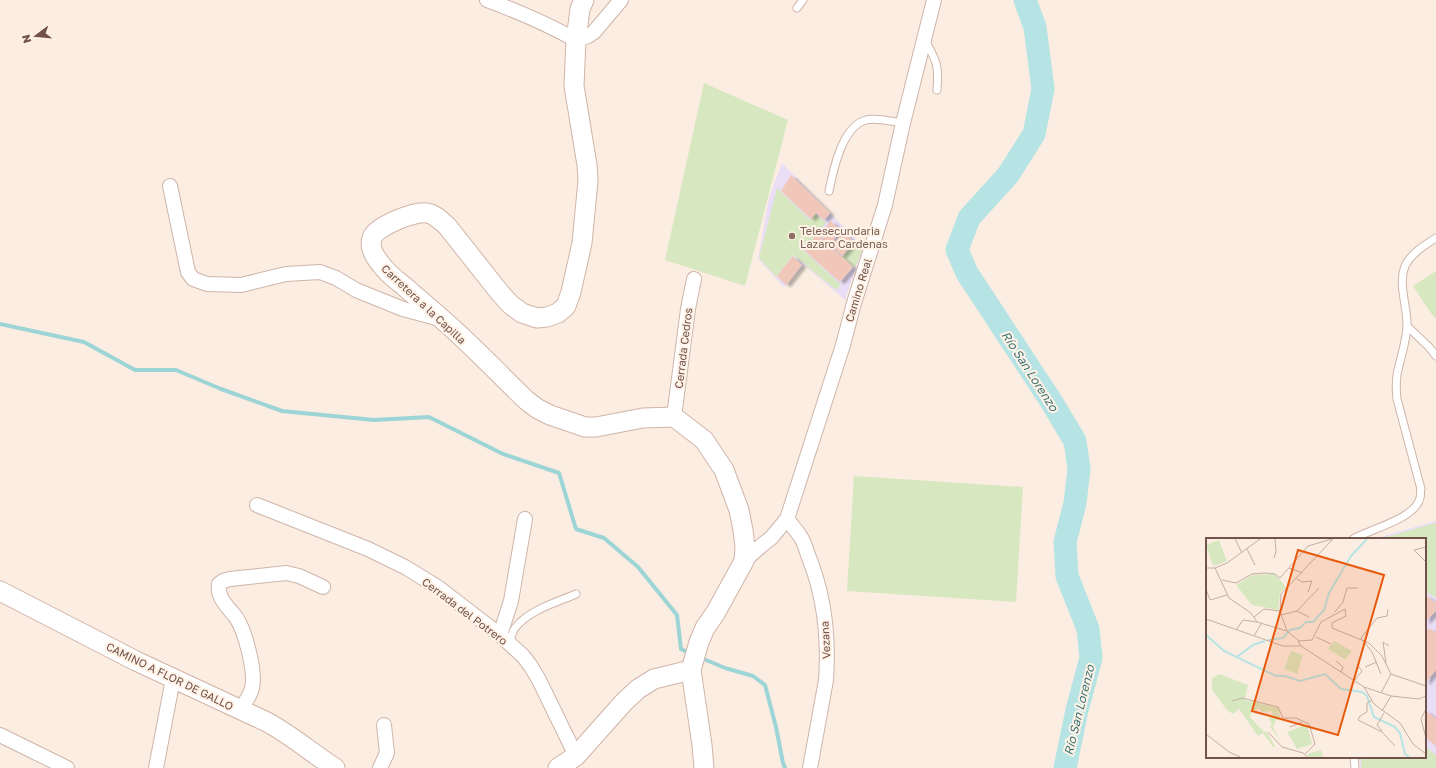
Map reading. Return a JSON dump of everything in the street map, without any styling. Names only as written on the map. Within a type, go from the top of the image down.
[{"type":"street","points":[[486,0],[512,9],[576,40],[588,36],[594,32],[621,0]]},
{"type":"street","name":"Carretera a la Capilla","points":[[584,0],[580,9],[576,40],[574,86],[587,165],[588,181],[582,242],[571,292],[566,306],[558,313],[547,317],[537,318],[522,314],[511,306],[447,226],[438,218],[429,213],[413,214],[381,228],[375,232],[371,245],[380,265],[444,321],[526,400],[538,409],[550,415],[585,427],[596,427],[643,418],[674,417]]},
{"type":"street","name":"Camino Real","points":[[744,561],[771,538],[787,519],[843,345],[854,303],[883,212],[903,123],[934,0]]},
{"type":"street","points":[[170,186],[188,272],[193,279],[207,284],[241,286],[286,274],[320,272],[336,278],[356,290],[403,309],[444,321]]},
{"type":"street","name":"Cerrada Cedros","points":[[674,417],[688,309],[694,279]]},
{"type":"street","points":[[674,417],[704,440],[724,470],[738,510],[745,547],[744,561],[716,612],[705,628],[692,666],[704,768]]},
{"type":"street","name":"Cerrada del Potrero","points":[[257,505],[368,549],[405,567],[438,588],[505,639],[530,665],[539,680],[576,756]]},
{"type":"street","points":[[505,639],[525,519]]},
{"type":"street","name":"Vezana","points":[[787,519],[801,536],[814,569],[818,581],[826,628],[826,680],[810,768]]},
{"type":"street","points":[[240,710],[251,694],[254,676],[241,630],[236,618],[220,597],[218,590],[219,584],[230,579],[286,573],[299,576],[322,587]]},
{"type":"street","name":"CAMINO A FLOR DE GALLO","points":[[0,591],[136,661],[280,729],[335,768]]},
{"type":"street","points":[[558,768],[576,756],[624,702],[638,689],[654,679],[692,666]]},
{"type":"street","points":[[156,768],[174,679]]},
{"type":"street","points":[[380,768],[387,753],[384,725]]},
{"type":"street","points":[[0,735],[67,768]]},
{"type":"lane","points":[[797,8],[803,0]]},
{"type":"lane","points":[[924,38],[936,62],[939,72],[937,90]]},
{"type":"lane","points":[[829,191],[837,157],[843,143],[859,123],[866,119],[903,123]]},
{"type":"lane","points":[[1355,538],[1406,515],[1415,508],[1420,499],[1418,476],[1397,399],[1396,387],[1407,326],[1402,275],[1406,264],[1412,255],[1422,246],[1436,238]]},
{"type":"lane","points":[[1407,326],[1429,347],[1436,356]]},
{"type":"lane","points":[[505,639],[523,619],[537,611],[576,594]]},
{"type":"lane","points":[[1354,758],[1355,768]]},
{"type":"shaded area","name":"Telesecundaria Lazaro Cardenas","points":[[782,163],[863,247],[845,300],[804,265],[784,287],[758,259],[769,198]]},
{"type":"shaded area","points":[[1436,521],[1436,768],[1360,768],[1359,758],[1426,758],[1426,538],[1376,538]]},
{"type":"green space","points":[[704,83],[788,120],[745,286],[665,260]]},
{"type":"green space","points":[[777,188],[810,220],[816,214],[826,223],[803,250],[841,285],[836,290],[793,255],[776,277],[759,258]]},
{"type":"green space","points":[[856,241],[863,248],[855,268],[842,257]]},
{"type":"green space","points":[[1436,271],[1436,319],[1413,286]]},
{"type":"green space","points":[[854,476],[1023,487],[1016,602],[847,591]]},
{"type":"green space","points":[[1436,523],[1436,598],[1426,592],[1426,538],[1383,538]]},
{"type":"green space","points":[[1426,747],[1436,755],[1436,768],[1361,768],[1361,758],[1426,758]]},
{"type":"building","points":[[791,175],[830,213],[824,220],[816,213],[811,219],[781,191]]},
{"type":"building","points":[[831,221],[841,231],[830,244],[819,234]]},
{"type":"building","points":[[843,232],[854,242],[842,256],[832,246]]},
{"type":"building","points":[[817,234],[853,267],[840,282],[804,250]]},
{"type":"building","points":[[793,256],[802,265],[786,285],[777,276]]},
{"type":"building","points":[[1426,596],[1436,603],[1436,611],[1426,621]]},
{"type":"building","points":[[1429,628],[1436,633],[1436,670],[1426,682],[1426,630]]},
{"type":"building","points":[[1426,711],[1436,719],[1436,746],[1426,738]]},
{"type":"waterway","name":"Río San Lorenzo","points":[[1025,0],[1035,27],[1043,89],[1034,134],[1008,175],[969,218],[957,250],[967,273],[1051,401],[1075,441],[1079,469],[1075,503],[1065,542],[1067,576],[1088,629],[1091,658],[1077,710],[1065,768]]},
{"type":"waterway","points":[[0,324],[84,342],[135,370],[176,370],[221,389],[282,411],[374,420],[429,417],[503,454],[559,473],[576,529],[604,538],[638,567],[677,615],[681,649],[691,654]]},
{"type":"waterway","points":[[699,657],[725,668],[753,676],[765,685],[785,768]]},
{"type":"place","name":"Telesecundaria Lazaro Cardenas","points":[[792,236]]}]
